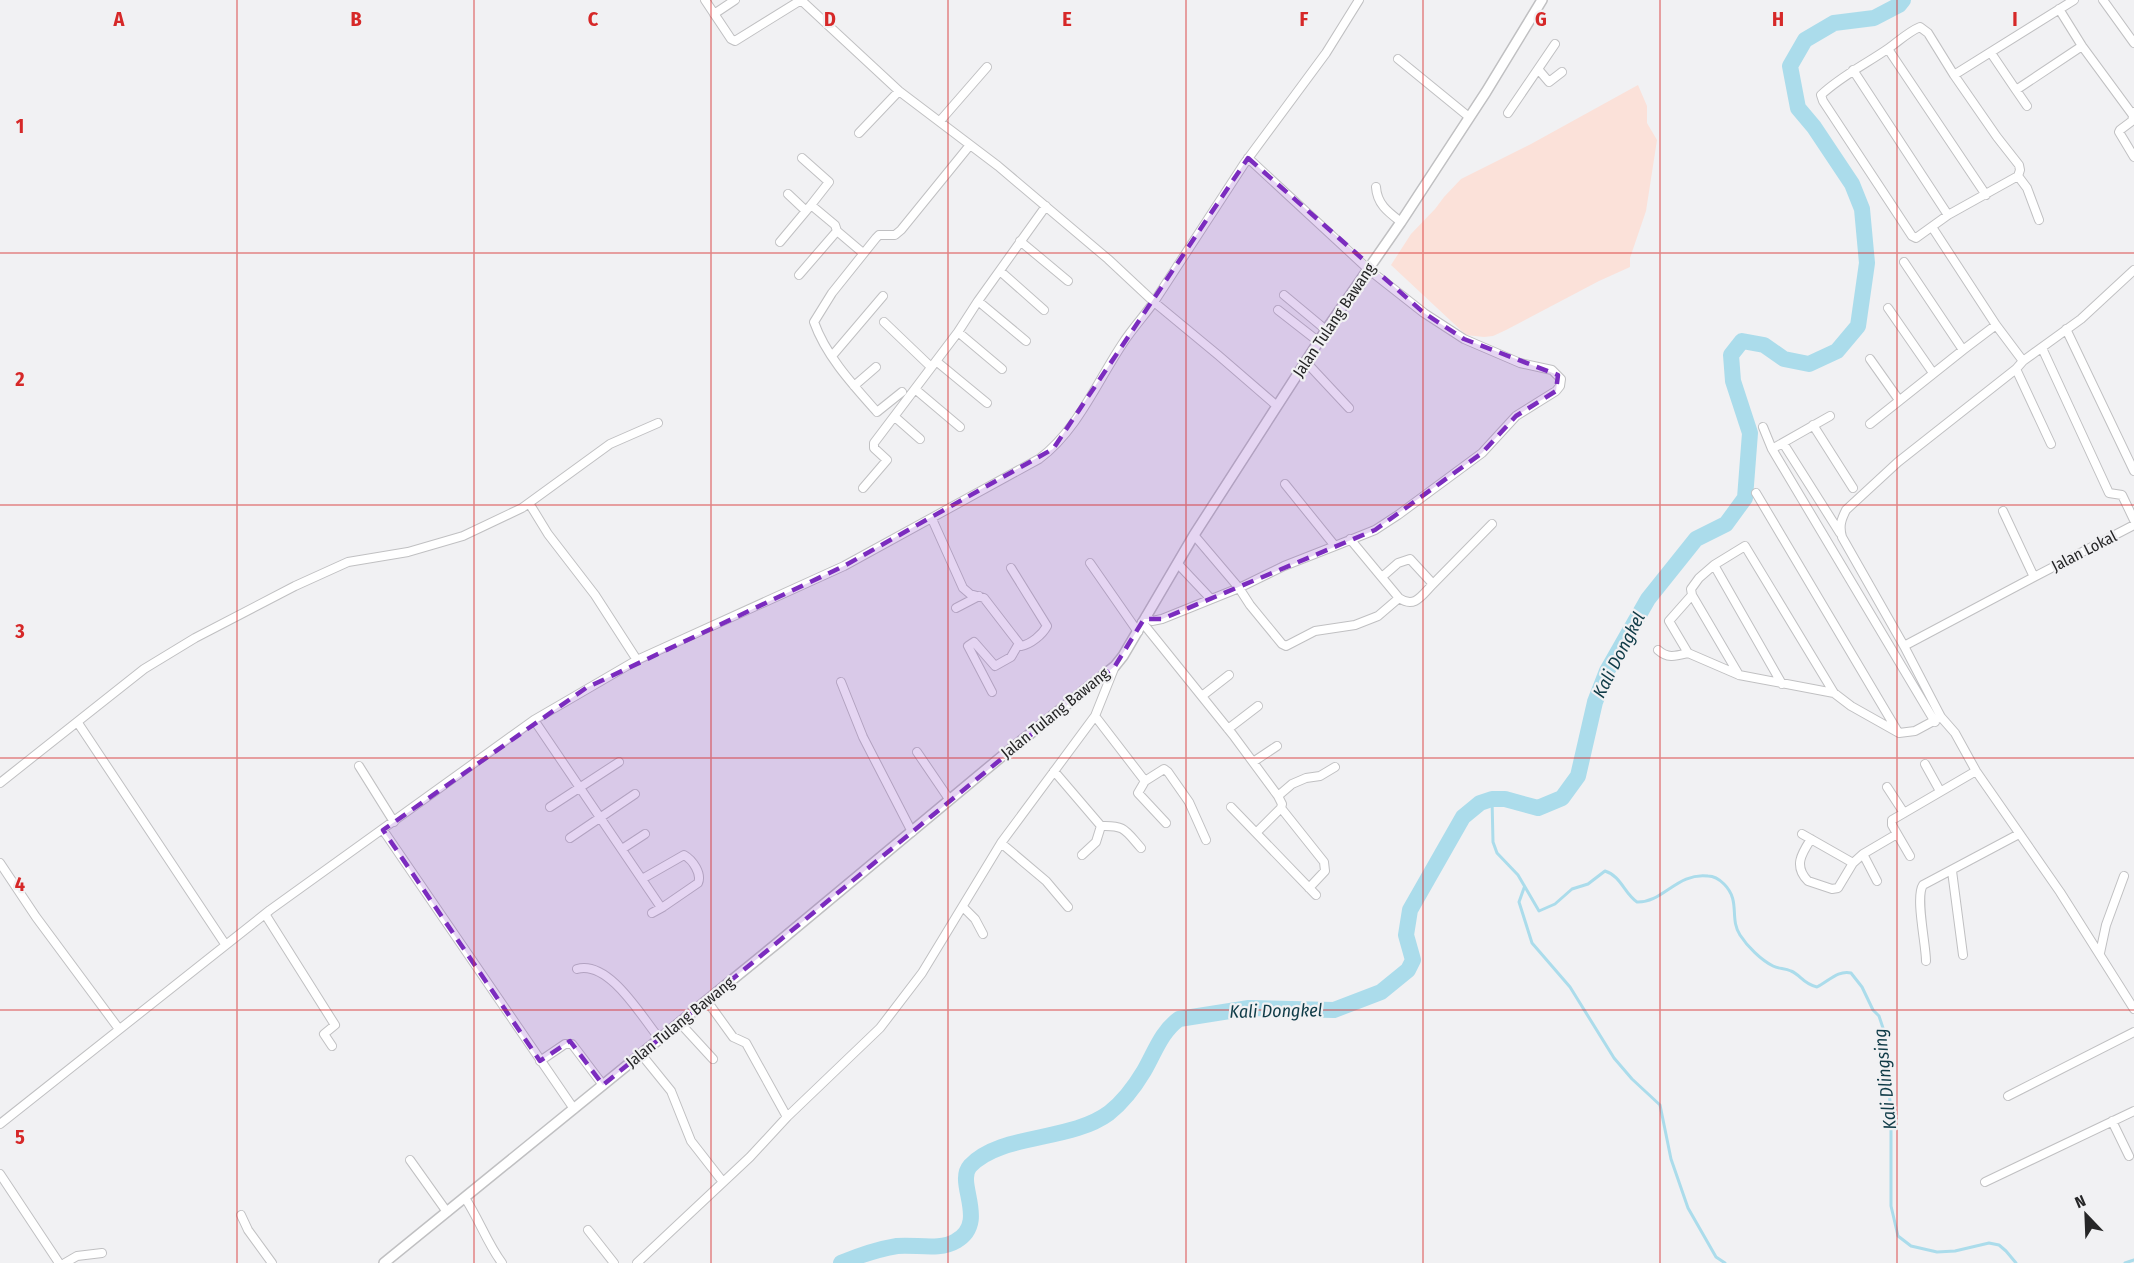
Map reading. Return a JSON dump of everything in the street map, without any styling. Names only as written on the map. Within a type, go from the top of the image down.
[{"type":"street","points":[[705,0],[731,39],[735,41],[801,0],[899,91],[1046,206],[1276,406]]},
{"type":"street","points":[[714,14],[735,0]]},
{"type":"street","points":[[0,1124],[225,944],[534,720],[637,660],[813,580],[932,519],[1010,476],[1053,449],[1088,401],[1123,343],[1154,302],[1248,158],[1326,53],[1359,0]]},
{"type":"street","name":"Jalan Tulang Bawang","points":[[384,1263],[707,1001],[1124,656],[1194,535],[1276,406],[1401,222],[1542,0]]},
{"type":"street","points":[[1954,75],[2074,0]]},
{"type":"street","points":[[2103,0],[2134,43]]},
{"type":"street","points":[[2059,9],[2082,46],[2133,113],[2132,121],[2120,132],[2134,157]]},
{"type":"street","points":[[1920,27],[1928,33],[1954,75],[2016,161],[2020,170],[2018,176],[1948,215],[1916,237],[1912,236],[1823,101],[1821,95],[1853,70],[1920,27]]},
{"type":"street","points":[[1508,113],[1555,44]]},
{"type":"street","points":[[2016,90],[2082,46]]},
{"type":"street","points":[[1888,49],[1986,195]]},
{"type":"street","points":[[1991,53],[2027,106]]},
{"type":"street","points":[[1398,59],[1469,117]]},
{"type":"street","points":[[940,121],[987,67]]},
{"type":"street","points":[[1538,69],[1549,82],[1562,72]]},
{"type":"street","points":[[1853,70],[1948,215]]},
{"type":"street","points":[[859,133],[899,91]]},
{"type":"street","points":[[902,392],[877,412],[832,356],[814,322],[832,293],[863,253],[879,235],[895,235],[901,230],[970,145]]},
{"type":"street","points":[[780,242],[829,182],[802,158]]},
{"type":"street","points":[[1144,619],[1156,621],[1375,530],[1482,453],[1516,416],[1556,391],[1560,386],[1561,379],[1552,370],[1520,363],[1464,339],[1424,313],[1368,269],[1248,158]]},
{"type":"street","points":[[2018,176],[2027,188],[2039,220]]},
{"type":"street","points":[[1376,187],[1379,202],[1401,222]]},
{"type":"street","points":[[788,194],[835,225],[837,231],[863,253]]},
{"type":"street","points":[[863,488],[887,460],[874,447],[874,443],[957,332],[1046,206]]},
{"type":"street","points":[[1932,227],[1996,325],[2023,361]]},
{"type":"street","points":[[799,275],[837,231]]},
{"type":"street","points":[[1020,241],[1068,281]]},
{"type":"street","points":[[1904,262],[1963,350]]},
{"type":"street","points":[[1842,537],[1841,519],[1846,510],[1898,462],[2016,369],[2023,361],[2081,319],[2134,270]]},
{"type":"street","points":[[1000,271],[1044,310]]},
{"type":"street","points":[[1284,295],[1326,330]]},
{"type":"street","points":[[832,356],[883,296]]},
{"type":"street","points":[[978,301],[1026,341]]},
{"type":"street","points":[[1888,308],[1933,373]]},
{"type":"street","points":[[1278,310],[1319,342]]},
{"type":"street","points":[[884,322],[933,364],[987,403]]},
{"type":"street","points":[[1870,424],[1996,325]]},
{"type":"street","points":[[2066,329],[2134,471]]},
{"type":"street","points":[[957,332],[1002,369]]},
{"type":"street","points":[[2042,348],[2109,493],[2122,495],[2134,520]]},
{"type":"street","points":[[1870,359],[1899,400]]},
{"type":"street","points":[[1306,362],[1349,408]]},
{"type":"street","points":[[854,386],[876,367]]},
{"type":"street","points":[[2016,369],[2052,444]]},
{"type":"street","points":[[915,389],[960,427]]},
{"type":"street","points":[[1772,449],[1830,416]]},
{"type":"street","points":[[894,417],[920,439]]},
{"type":"street","points":[[0,783],[144,669],[195,639],[295,586],[348,562],[408,552],[463,536],[529,503],[610,444],[658,423]]},
{"type":"street","points":[[1813,425],[1853,488]]},
{"type":"street","points":[[1763,427],[1772,449],[1938,720],[1955,733],[1976,771],[2100,953],[2134,1009]]},
{"type":"street","points":[[1783,443],[1842,537],[1904,646],[1938,720]]},
{"type":"street","points":[[1285,484],[1335,546]]},
{"type":"street","points":[[1756,493],[1899,733]]},
{"type":"street","points":[[529,503],[548,534],[595,595],[637,660]]},
{"type":"street","name":"Jalan Lokal","points":[[2002,511],[2034,577],[2134,525]]},
{"type":"street","points":[[932,519],[963,588],[970,594],[984,598],[1018,645]]},
{"type":"street","points":[[1350,539],[1399,598],[1411,603],[1492,524]]},
{"type":"street","points":[[1194,535],[1282,644],[1286,646],[1315,631],[1355,626],[1378,616],[1399,598]]},
{"type":"street","points":[[1739,675],[1692,595],[1691,589],[1699,578],[1714,565],[1745,546],[1834,693],[1851,706],[1899,733],[1915,731],[1938,720]]},
{"type":"street","points":[[1382,577],[1398,563],[1410,559],[1433,584]]},
{"type":"street","points":[[1090,563],[1138,632]]},
{"type":"street","points":[[1178,564],[1211,599]]},
{"type":"street","points":[[1714,565],[1782,684]]},
{"type":"street","points":[[1011,568],[1047,626],[1028,644],[1018,645]]},
{"type":"street","points":[[1904,646],[2034,577]]},
{"type":"street","points":[[1692,595],[1669,621],[1688,653],[1739,675],[1834,693]]},
{"type":"street","points":[[956,608],[979,596]]},
{"type":"street","points":[[1144,619],[1253,762],[1278,796],[1282,804],[1281,808],[1324,862],[1325,871],[1309,888]]},
{"type":"street","points":[[992,692],[969,645],[974,642],[995,666]]},
{"type":"street","points":[[984,674],[1011,657],[1018,645]]},
{"type":"street","points":[[1658,650],[1671,657],[1688,653]]},
{"type":"street","points":[[637,1263],[750,1157],[787,1117],[880,1029],[922,973],[1001,843],[1095,716],[1114,666]]},
{"type":"street","points":[[1202,696],[1229,675]]},
{"type":"street","points":[[841,682],[863,738],[912,832]]},
{"type":"street","points":[[1228,729],[1258,705]]},
{"type":"street","points":[[1095,716],[1145,781]]},
{"type":"street","points":[[534,720],[660,906],[663,907]]},
{"type":"street","points":[[78,723],[225,944]]},
{"type":"street","points":[[1253,762],[1277,746]]},
{"type":"street","points":[[917,752],[949,799]]},
{"type":"street","points":[[550,807],[619,762]]},
{"type":"street","points":[[1925,764],[1940,791]]},
{"type":"street","points":[[359,766],[394,822]]},
{"type":"street","points":[[1278,796],[1292,784],[1306,778],[1320,776],[1335,767]]},
{"type":"street","points":[[1166,823],[1139,795],[1145,781],[1161,769],[1168,772],[1190,802],[1206,840]]},
{"type":"street","points":[[1053,771],[1101,826]]},
{"type":"street","points":[[1910,856],[1892,820],[1976,771]]},
{"type":"street","points":[[1887,787],[1904,813]]},
{"type":"street","points":[[570,838],[636,794]]},
{"type":"street","points":[[1231,807],[1316,895]]},
{"type":"street","points":[[1256,833],[1281,808]]},
{"type":"street","points":[[1101,826],[1117,825],[1124,829],[1141,848]]},
{"type":"street","points":[[1082,855],[1096,842],[1101,826]]},
{"type":"street","points":[[384,830],[574,1109]]},
{"type":"street","points":[[622,849],[645,834]]},
{"type":"street","points":[[1803,834],[1853,863]]},
{"type":"street","points":[[1811,839],[1799,862],[1805,878],[1832,889],[1838,888],[1853,863],[1863,854],[1898,834]]},
{"type":"street","points":[[1926,961],[1921,889],[1923,885],[1952,872],[2019,834]]},
{"type":"street","points":[[1001,843],[1046,881],[1068,907]]},
{"type":"street","points":[[1863,854],[1877,881]]},
{"type":"street","points":[[642,879],[681,855],[689,858],[699,874],[699,882],[652,913]]},
{"type":"street","points":[[0,863],[36,917],[120,1029]]},
{"type":"street","points":[[1952,872],[1963,955]]},
{"type":"street","points":[[2100,953],[2106,926],[2124,876]]},
{"type":"street","points":[[963,907],[975,919],[983,934]]},
{"type":"street","points":[[265,914],[335,1025],[324,1034],[332,1046]]},
{"type":"street","points":[[577,969],[584,967],[599,970],[612,979],[659,1038]]},
{"type":"street","points":[[707,1001],[733,1037],[746,1043],[787,1117]]},
{"type":"street","points":[[679,1022],[713,1059]]},
{"type":"street","points":[[2008,1096],[2134,1032]]},
{"type":"street","points":[[540,1061],[565,1044],[572,1044],[603,1085]]},
{"type":"street","points":[[641,1054],[671,1091],[691,1140],[723,1182]]},
{"type":"street","points":[[1985,1182],[2134,1111]]},
{"type":"street","points":[[2112,1121],[2129,1156]]},
{"type":"street","points":[[410,1160],[447,1212]]},
{"type":"street","points":[[0,1174],[59,1263]]},
{"type":"street","points":[[465,1198],[476,1215],[492,1250],[502,1263]]},
{"type":"street","points":[[241,1215],[248,1230],[272,1263]]},
{"type":"street","points":[[588,1230],[614,1263]]},
{"type":"street","points":[[65,1263],[77,1256],[102,1253]]},
{"type":"highlighted area","points":[[1248,158],[1424,313],[1464,339],[1558,375],[1556,391],[1516,416],[1482,453],[1375,530],[1162,619],[1144,619],[1115,666],[603,1085],[570,1041],[540,1061],[383,830],[586,688],[844,566],[1053,449]]},
{"type":"shaded area","points":[[1638,85],[1647,106],[1647,123],[1657,140],[1646,211],[1630,258],[1630,267],[1506,330],[1484,337],[1466,335],[1391,265],[1411,234],[1461,179],[1531,144]]},
{"type":"waterway","name":"Kali Dongkel","points":[[841,1263],[890,1247],[943,1246],[956,1241],[965,1233],[970,1224],[971,1213],[966,1182],[966,1173],[970,1166],[983,1155],[999,1148],[1075,1129],[1109,1113],[1133,1088],[1163,1036],[1179,1019],[1249,1008],[1334,1010],[1381,992],[1408,970],[1413,960],[1406,935],[1410,910],[1463,817],[1480,803],[1492,799],[1505,799],[1538,808],[1562,798],[1578,776],[1595,702],[1607,671],[1648,599],[1696,539],[1726,524],[1745,498],[1750,433],[1733,381],[1731,355],[1742,341],[1764,345],[1784,359],[1809,364],[1837,351],[1858,326],[1867,263],[1862,209],[1852,184],[1814,127],[1798,108],[1790,66],[1805,40],[1834,23],[1874,18],[1899,5],[1903,0]]},
{"type":"waterway","name":"Kali Dlingsing","points":[[1492,799],[1493,842],[1497,853],[1518,875],[1539,911],[1555,904],[1572,889],[1588,884],[1605,871],[1615,877],[1637,902],[1655,898],[1687,879],[1710,876],[1721,881],[1729,890],[1740,935],[1746,944],[1768,963],[1791,971],[1808,984],[1817,987],[1838,975],[1851,973],[1879,1016],[1883,1028],[1891,1112],[1891,1206],[1898,1236],[1911,1246],[1937,1252],[1955,1251],[1989,1243],[1999,1245],[2016,1263]]},
{"type":"waterway","points":[[1524,888],[1519,902],[1532,943],[1570,987],[1614,1058],[1632,1079],[1660,1105],[1671,1159],[1688,1208],[1716,1257],[1725,1263]]},
{"type":"waterway","name":"Kali Dlingsing","points":[[2125,1263],[2134,1260]]}]
